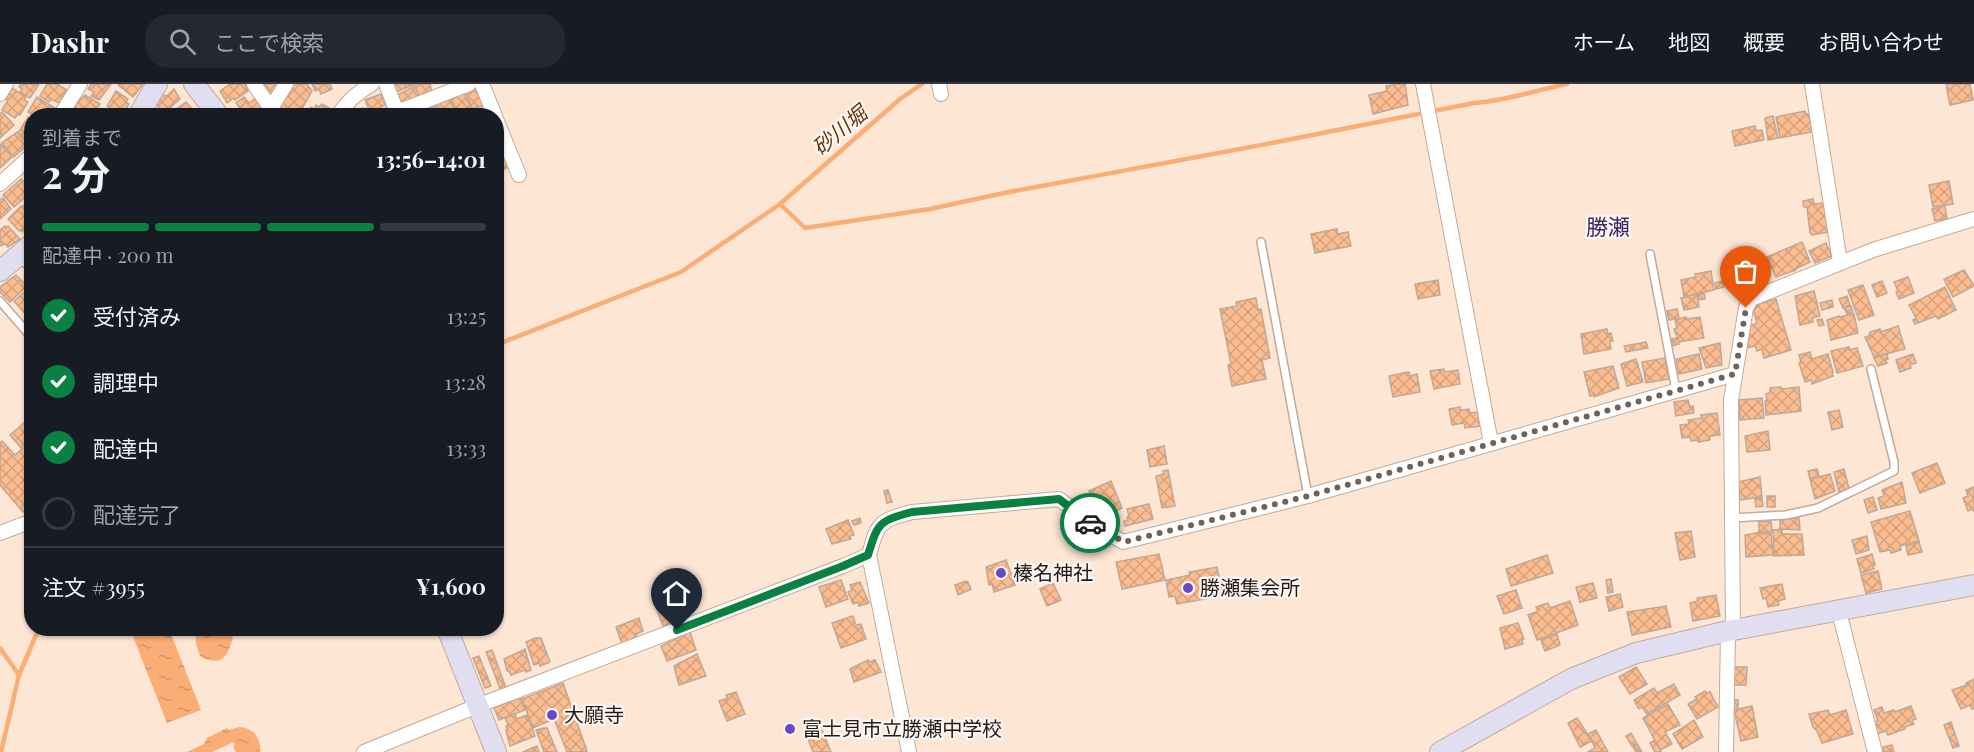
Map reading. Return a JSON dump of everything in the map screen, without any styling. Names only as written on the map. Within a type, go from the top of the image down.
[{"type":"street","points":[[0,94],[6,84]]},
{"type":"street","points":[[65,108],[80,84]]},
{"type":"street","points":[[143,108],[157,84]]},
{"type":"street","points":[[194,84],[213,108]]},
{"type":"street","points":[[254,84],[271,108]]},
{"type":"street","points":[[276,108],[286,84]]},
{"type":"street","points":[[346,108],[360,91],[372,84]]},
{"type":"street","points":[[386,84],[395,108]]},
{"type":"street","points":[[404,108],[438,89],[469,84]]},
{"type":"street","points":[[482,84],[492,108]]},
{"type":"street","points":[[1424,84],[1491,443]]},
{"type":"street","points":[[1812,84],[1840,262]]},
{"type":"street","points":[[504,143],[519,175]]},
{"type":"street","points":[[0,184],[24,162]]},
{"type":"street","points":[[1726,752],[1732,518],[1731,400],[1746,308],[1751,300],[1840,262],[1921,234],[1974,219]]},
{"type":"street","points":[[0,272],[24,258]]},
{"type":"street","points":[[909,752],[868,555],[876,529],[890,518],[912,512],[1059,499],[1094,525],[1124,542],[1308,496],[1735,374]]},
{"type":"street","points":[[0,533],[24,524]]},
{"type":"street","points":[[364,752],[868,555]]},
{"type":"street","points":[[1440,752],[1563,684],[1636,653],[1730,631],[1974,585]]},
{"type":"street","points":[[1839,612],[1875,752]]},
{"type":"street","points":[[450,636],[496,752]]},
{"type":"lane","points":[[1261,242],[1308,496]]},
{"type":"lane","points":[[1650,254],[1676,390]]},
{"type":"lane","points":[[0,301],[24,329]]},
{"type":"lane","points":[[1732,518],[1786,515],[1818,508],[1894,471],[1894,462],[1871,369]]},
{"type":"water","points":[[133,636],[172,636],[201,710],[167,723]]},
{"type":"water","points":[[195,636],[233,636],[231,645],[221,660],[208,660],[200,656]]},
{"type":"water","points":[[239,727],[249,729],[256,735],[260,752],[236,752],[234,742],[212,752],[187,752],[204,744],[207,738],[227,728],[229,730]]},
{"type":"building","points":[[20,84],[39,84],[30,98],[20,92],[22,89],[19,87]]},
{"type":"building","points":[[47,84],[57,84],[67,90],[59,103],[51,99],[49,102],[40,96]]},
{"type":"building","points":[[91,84],[111,84],[99,100],[91,96],[94,92],[88,89]]},
{"type":"building","points":[[118,84],[143,84],[133,97],[118,85]]},
{"type":"building","points":[[230,84],[245,84],[248,91],[227,103],[220,91]]},
{"type":"building","points":[[262,84],[279,84],[271,96],[264,91]]},
{"type":"building","points":[[293,84],[307,84],[312,91],[302,108],[279,107]]},
{"type":"building","points":[[312,84],[330,84],[332,89],[321,94],[319,89],[315,91]]},
{"type":"building","points":[[393,84],[412,84],[413,85],[396,92]]},
{"type":"building","points":[[414,84],[430,84],[432,93],[419,97]]},
{"type":"building","points":[[1405,84],[1408,105],[1373,114],[1369,95],[1387,91],[1386,86]]},
{"type":"building","points":[[1946,84],[1970,84],[1973,100],[1950,105]]},
{"type":"building","points":[[413,87],[418,99],[401,105],[397,95]]},
{"type":"building","points":[[12,88],[26,97],[24,100],[28,102],[20,115],[18,114],[15,118],[2,110],[8,100],[6,99]]},
{"type":"building","points":[[480,88],[486,104],[472,108],[466,93]]},
{"type":"building","points":[[174,89],[180,99],[170,108],[159,108],[154,102],[162,94],[168,95]]},
{"type":"building","points":[[116,91],[128,99],[127,108],[107,106]]},
{"type":"building","points":[[464,93],[471,108],[455,108],[451,98]]},
{"type":"building","points":[[381,94],[385,105],[379,108],[368,108],[365,100]]},
{"type":"building","points":[[85,95],[100,104],[97,108],[76,108],[74,106]]},
{"type":"building","points":[[37,97],[55,108],[30,108]]},
{"type":"building","points":[[244,97],[249,103],[256,98],[262,108],[240,108],[236,103]]},
{"type":"building","points":[[450,98],[454,108],[439,108],[437,103]]},
{"type":"building","points":[[186,102],[191,108],[178,108]]},
{"type":"building","points":[[322,104],[329,108],[314,108],[316,105],[319,107]]},
{"type":"building","points":[[1805,111],[1809,114],[1812,132],[1780,138],[1776,117]]},
{"type":"building","points":[[2,112],[14,125],[0,138],[0,114]]},
{"type":"building","points":[[1773,116],[1778,138],[1768,140],[1765,118]]},
{"type":"building","points":[[24,123],[24,137],[18,133]]},
{"type":"building","points":[[1755,126],[1756,131],[1762,130],[1764,140],[1735,146],[1732,131]]},
{"type":"building","points":[[17,132],[24,140],[24,148],[14,157],[2,143]]},
{"type":"building","points":[[0,145],[12,157],[0,168]]},
{"type":"building","points":[[504,148],[511,166],[504,169]]},
{"type":"building","points":[[21,179],[24,182],[24,198],[14,207],[3,195]]},
{"type":"building","points":[[1949,181],[1953,204],[1933,207],[1929,185]]},
{"type":"building","points":[[3,198],[11,209],[0,219],[0,200]]},
{"type":"building","points":[[1813,199],[1814,204],[1825,203],[1830,232],[1812,235],[1810,233],[1807,207],[1804,207],[1803,201]]},
{"type":"building","points":[[21,206],[24,209],[24,230],[19,231],[8,219]]},
{"type":"building","points":[[1945,206],[1947,219],[1935,221],[1932,209]]},
{"type":"building","points":[[5,226],[6,228],[8,226],[20,239],[8,247],[5,244],[0,246],[0,230]]},
{"type":"building","points":[[1337,229],[1338,234],[1348,232],[1351,246],[1315,253],[1311,234]]},
{"type":"building","points":[[1802,242],[1810,262],[1776,277],[1767,257]]},
{"type":"building","points":[[1826,243],[1832,256],[1815,263],[1809,251]]},
{"type":"building","points":[[1964,270],[1974,286],[1953,297],[1944,279]]},
{"type":"building","points":[[1711,271],[1714,290],[1684,297],[1681,280]]},
{"type":"building","points":[[16,275],[24,283],[24,289],[10,302],[0,292],[0,287]]},
{"type":"building","points":[[1908,277],[1914,293],[1899,299],[1894,282]]},
{"type":"building","points":[[1756,278],[1759,284],[1748,289],[1745,282]]},
{"type":"building","points":[[1438,280],[1440,295],[1418,299],[1415,284]]},
{"type":"building","points":[[1723,281],[1724,287],[1716,289],[1715,283]]},
{"type":"building","points":[[1882,281],[1887,293],[1877,297],[1872,285]]},
{"type":"building","points":[[1863,285],[1874,315],[1859,320],[1848,290]]},
{"type":"building","points":[[1945,287],[1956,310],[1938,319],[1936,316],[1915,324],[1913,320],[1916,318],[1909,305]]},
{"type":"building","points":[[1814,291],[1820,316],[1812,318],[1813,322],[1800,325],[1795,296]]},
{"type":"building","points":[[24,292],[24,313],[14,301]]},
{"type":"building","points":[[1704,293],[1705,299],[1699,300],[1698,295]]},
{"type":"building","points":[[1697,294],[1699,307],[1684,310],[1681,298]]},
{"type":"building","points":[[1847,296],[1850,305],[1843,308],[1839,299]]},
{"type":"building","points":[[1256,298],[1258,310],[1261,309],[1270,358],[1262,360],[1266,379],[1232,386],[1228,365],[1231,364],[1220,309],[1237,306],[1236,302]]},
{"type":"building","points":[[1776,299],[1791,350],[1764,358],[1762,349],[1757,351],[1755,346],[1747,348],[1749,326],[1757,323],[1752,306]]},
{"type":"building","points":[[1832,300],[1833,307],[1822,310],[1820,303]]},
{"type":"building","points":[[1851,306],[1853,312],[1847,314],[1844,308]]},
{"type":"building","points":[[1677,309],[1679,318],[1669,320],[1667,311]]},
{"type":"building","points":[[1854,314],[1858,333],[1831,340],[1827,320]]},
{"type":"building","points":[[1686,317],[1687,319],[1700,317],[1704,338],[1679,342],[1674,329],[1677,328],[1675,320]]},
{"type":"building","points":[[1822,319],[1824,325],[1819,326],[1817,320]]},
{"type":"building","points":[[1898,326],[1905,349],[1874,357],[1865,337],[1869,336],[1870,332],[1880,329],[1881,332]]},
{"type":"building","points":[[1607,329],[1613,341],[1610,341],[1611,349],[1584,354],[1581,334]]},
{"type":"building","points":[[1678,338],[1679,344],[1672,346],[1671,339]]},
{"type":"building","points":[[1646,342],[1648,348],[1626,352],[1624,346]]},
{"type":"building","points":[[1720,343],[1722,365],[1706,368],[1699,348]]},
{"type":"building","points":[[1849,347],[1849,350],[1857,348],[1863,366],[1837,373],[1831,351]]},
{"type":"building","points":[[1810,352],[1812,359],[1828,354],[1833,376],[1812,384],[1811,380],[1805,382],[1799,355]]},
{"type":"building","points":[[1699,354],[1702,369],[1679,374],[1676,359]]},
{"type":"building","points":[[1887,354],[1888,359],[1885,360],[1887,363],[1878,366],[1874,358]]},
{"type":"building","points":[[1913,354],[1916,363],[1910,365],[1911,368],[1900,372],[1896,360]]},
{"type":"building","points":[[1665,358],[1669,379],[1646,383],[1642,362]]},
{"type":"building","points":[[1636,359],[1643,382],[1627,386],[1621,364]]},
{"type":"building","points":[[1613,366],[1619,388],[1594,397],[1594,395],[1590,396],[1584,372]]},
{"type":"building","points":[[1444,369],[1445,372],[1458,370],[1460,384],[1434,389],[1430,371]]},
{"type":"building","points":[[1409,372],[1410,376],[1417,374],[1420,392],[1393,397],[1389,376]]},
{"type":"building","points":[[1781,387],[1781,389],[1799,387],[1801,411],[1766,415],[1766,394],[1770,393],[1770,388]]},
{"type":"building","points":[[1762,398],[1764,418],[1740,420],[1739,400]]},
{"type":"building","points":[[1688,400],[1690,407],[1693,406],[1694,413],[1676,416],[1674,402]]},
{"type":"building","points":[[1460,407],[1461,410],[1469,409],[1470,413],[1478,412],[1481,426],[1465,428],[1464,423],[1452,425],[1449,409]]},
{"type":"building","points":[[1839,410],[1843,427],[1832,430],[1828,412]]},
{"type":"building","points":[[1717,413],[1720,435],[1710,436],[1710,440],[1698,442],[1698,440],[1691,441],[1690,437],[1682,438],[1680,425],[1689,424],[1688,420],[1702,418],[1701,415]]},
{"type":"building","points":[[24,423],[23,512],[0,485],[0,443],[2,441],[15,455],[22,449],[10,435]]},
{"type":"building","points":[[1768,431],[1770,450],[1747,452],[1745,436]]},
{"type":"building","points":[[1164,446],[1167,464],[1150,467],[1147,450]]},
{"type":"building","points":[[1937,463],[1945,483],[1920,493],[1912,473]]},
{"type":"building","points":[[1817,469],[1819,476],[1810,479],[1808,471]]},
{"type":"building","points":[[1844,469],[1849,489],[1839,492],[1834,472]]},
{"type":"building","points":[[1168,470],[1175,506],[1162,508],[1156,476]]},
{"type":"building","points":[[1830,474],[1835,491],[1815,499],[1810,479]]},
{"type":"building","points":[[1760,477],[1762,497],[1740,500],[1738,482]]},
{"type":"building","points":[[1111,481],[1122,508],[1113,512],[1116,519],[1104,524],[1089,491]]},
{"type":"building","points":[[1902,482],[1906,503],[1881,509],[1878,498],[1884,496],[1882,490]]},
{"type":"building","points":[[1974,487],[1974,512],[1973,509],[1968,511],[1963,498],[1968,496],[1966,490]]},
{"type":"building","points":[[888,490],[892,502],[887,503],[884,491]]},
{"type":"building","points":[[1767,496],[1775,496],[1775,507],[1767,507]]},
{"type":"building","points":[[1873,497],[1877,510],[1868,513],[1864,500]]},
{"type":"building","points":[[1762,498],[1763,506],[1756,507],[1755,499]]},
{"type":"building","points":[[1149,504],[1153,519],[1125,526],[1124,521],[1128,520],[1129,516],[1127,509]]},
{"type":"building","points":[[1910,511],[1919,541],[1900,546],[1901,550],[1891,553],[1890,550],[1880,552],[1871,522]]},
{"type":"building","points":[[860,518],[861,523],[854,525],[852,521]]},
{"type":"building","points":[[1799,518],[1800,530],[1780,529],[1780,519]]},
{"type":"building","points":[[848,520],[854,535],[850,536],[851,539],[832,544],[826,529]]},
{"type":"building","points":[[1771,521],[1772,532],[1759,532],[1759,522]]},
{"type":"building","points":[[1782,529],[1782,534],[1802,534],[1804,555],[1774,556],[1773,530]]},
{"type":"building","points":[[1691,531],[1695,557],[1680,560],[1675,533]]},
{"type":"building","points":[[1761,532],[1761,534],[1771,533],[1773,555],[1746,557],[1745,535]]},
{"type":"building","points":[[1867,536],[1869,550],[1856,554],[1852,540]]},
{"type":"building","points":[[1919,542],[1922,552],[1908,555],[1906,546]]},
{"type":"building","points":[[1159,554],[1165,580],[1122,589],[1116,562]]},
{"type":"building","points":[[1872,554],[1874,569],[1861,573],[1857,559]]},
{"type":"building","points":[[1547,555],[1553,573],[1511,586],[1506,569]]},
{"type":"building","points":[[1006,560],[1015,585],[994,592],[992,584],[989,585],[986,567]]},
{"type":"building","points":[[1217,567],[1223,596],[1177,604],[1175,596],[1169,597],[1166,580],[1190,575],[1189,572]]},
{"type":"building","points":[[1878,571],[1882,589],[1866,593],[1861,575]]},
{"type":"building","points":[[1611,579],[1613,592],[1608,593],[1606,580]]},
{"type":"building","points":[[841,580],[848,599],[826,607],[819,587]]},
{"type":"building","points":[[966,581],[971,589],[958,595],[955,585]]},
{"type":"building","points":[[860,582],[869,603],[859,606],[858,602],[853,604],[848,592],[852,590],[850,585]]},
{"type":"building","points":[[1053,583],[1061,600],[1047,606],[1040,589]]},
{"type":"building","points":[[1593,583],[1597,598],[1580,602],[1576,587]]},
{"type":"building","points":[[1782,584],[1785,599],[1778,601],[1779,605],[1768,607],[1760,588]]},
{"type":"building","points":[[679,590],[681,596],[671,600],[668,594]]},
{"type":"building","points":[[1516,590],[1522,608],[1504,614],[1497,596]]},
{"type":"building","points":[[1620,594],[1623,607],[1609,611],[1606,597]]},
{"type":"building","points":[[1716,595],[1720,616],[1693,621],[1690,603],[1698,601],[1697,598]]},
{"type":"building","points":[[681,601],[687,616],[663,626],[656,607],[667,602],[671,602],[672,605]]},
{"type":"building","points":[[1570,601],[1578,625],[1537,640],[1528,615],[1538,611],[1536,607],[1548,603],[1550,608]]},
{"type":"building","points":[[1666,606],[1671,627],[1632,635],[1627,612]]},
{"type":"building","points":[[853,616],[856,625],[861,624],[866,639],[841,648],[832,623]]},
{"type":"building","points":[[639,618],[643,631],[636,634],[637,637],[622,644],[616,627]]},
{"type":"building","points":[[1518,623],[1524,639],[1523,644],[1505,649],[1500,628]]},
{"type":"building","points":[[690,632],[696,650],[667,661],[661,646]]},
{"type":"building","points":[[1557,634],[1560,645],[1545,651],[1541,640]]},
{"type":"building","points":[[541,638],[550,662],[540,666],[539,663],[534,665],[526,642]]},
{"type":"building","points":[[525,649],[531,670],[511,675],[507,671],[504,659]]},
{"type":"building","points":[[492,650],[506,688],[501,691],[486,652]]},
{"type":"building","points":[[697,654],[706,676],[679,685],[674,666]]},
{"type":"building","points":[[479,656],[491,686],[485,688],[473,658]]},
{"type":"building","points":[[868,660],[869,662],[875,660],[881,672],[854,682],[850,669]]},
{"type":"building","points":[[1636,667],[1647,684],[1630,694],[1619,677]]},
{"type":"building","points":[[1731,667],[1747,667],[1746,685],[1731,685]]},
{"type":"building","points":[[1974,679],[1974,708],[1972,709],[1970,705],[1961,709],[1952,690],[1967,685],[1966,683]]},
{"type":"building","name":"大願寺","points":[[563,683],[587,751],[584,752],[567,752],[554,719],[533,728],[522,699]]},
{"type":"building","points":[[1674,684],[1680,695],[1647,714],[1642,707],[1639,709],[1634,700],[1654,688],[1657,693]]},
{"type":"building","points":[[1705,691],[1710,692],[1718,707],[1697,719],[1688,704]]},
{"type":"building","points":[[736,692],[745,714],[727,721],[719,701],[728,698],[726,695]]},
{"type":"building","points":[[520,697],[525,710],[499,720],[494,708]]},
{"type":"building","points":[[1731,700],[1738,700],[1738,708],[1730,708]]},
{"type":"building","points":[[1668,704],[1680,725],[1665,732],[1672,744],[1660,750],[1643,718]]},
{"type":"building","points":[[1752,706],[1758,737],[1741,741],[1734,710]]},
{"type":"building","points":[[1911,706],[1916,719],[1912,720],[1914,724],[1888,735],[1886,731],[1877,734],[1873,723],[1878,721],[1874,710],[1882,707],[1884,713],[1894,710],[1895,712]]},
{"type":"building","points":[[1828,710],[1830,715],[1846,710],[1853,734],[1822,743],[1809,714]]},
{"type":"building","points":[[515,714],[517,719],[527,715],[535,736],[510,746],[505,718]]},
{"type":"building","points":[[1577,718],[1592,741],[1580,747],[1568,723]]},
{"type":"building","points":[[1694,720],[1703,737],[1682,749],[1673,734]]},
{"type":"building","points":[[1951,722],[1959,746],[1953,748],[1944,725]]},
{"type":"building","points":[[547,728],[557,752],[544,752],[536,730]]},
{"type":"building","points":[[822,730],[831,752],[813,752],[807,736]]},
{"type":"building","points":[[1596,730],[1608,752],[1588,752],[1595,748],[1588,734]]},
{"type":"building","points":[[1631,733],[1637,744],[1632,746],[1626,736]]},
{"type":"building","points":[[1655,740],[1661,751],[1659,752],[1655,752],[1650,743]]},
{"type":"building","points":[[1637,744],[1642,752],[1636,752],[1633,747]]},
{"type":"building","points":[[1892,745],[1894,752],[1884,752],[1883,747]]},
{"type":"building","points":[[537,746],[539,752],[523,752]]},
{"type":"waterway","name":"砂川堀","points":[[504,342],[681,272],[780,204],[900,99],[922,84]]},
{"type":"waterway","points":[[780,204],[805,228],[930,209],[1497,100],[1567,84]]},
{"type":"waterway","points":[[1,752],[19,675],[36,636]]},
{"type":"waterway","points":[[0,648],[19,675]]},
{"type":"way so far","points":[[1090,523],[1124,542],[1308,496],[1735,374],[1746,308]]},
{"type":"place","name":"榛名神社","points":[[1001,573]]},
{"type":"place","name":"勝瀬集会所","points":[[1188,588]]},
{"type":"place","name":"大願寺","points":[[552,715]]},
{"type":"place","name":"富士見市立勝瀬中学校","points":[[790,729]]},
{"type":"district","name":"勝瀬","points":[[1608,227]]},
{"type":"route","points":[[677,630],[868,555],[876,529],[881,523],[912,512],[1059,499],[1090,523]]}]
